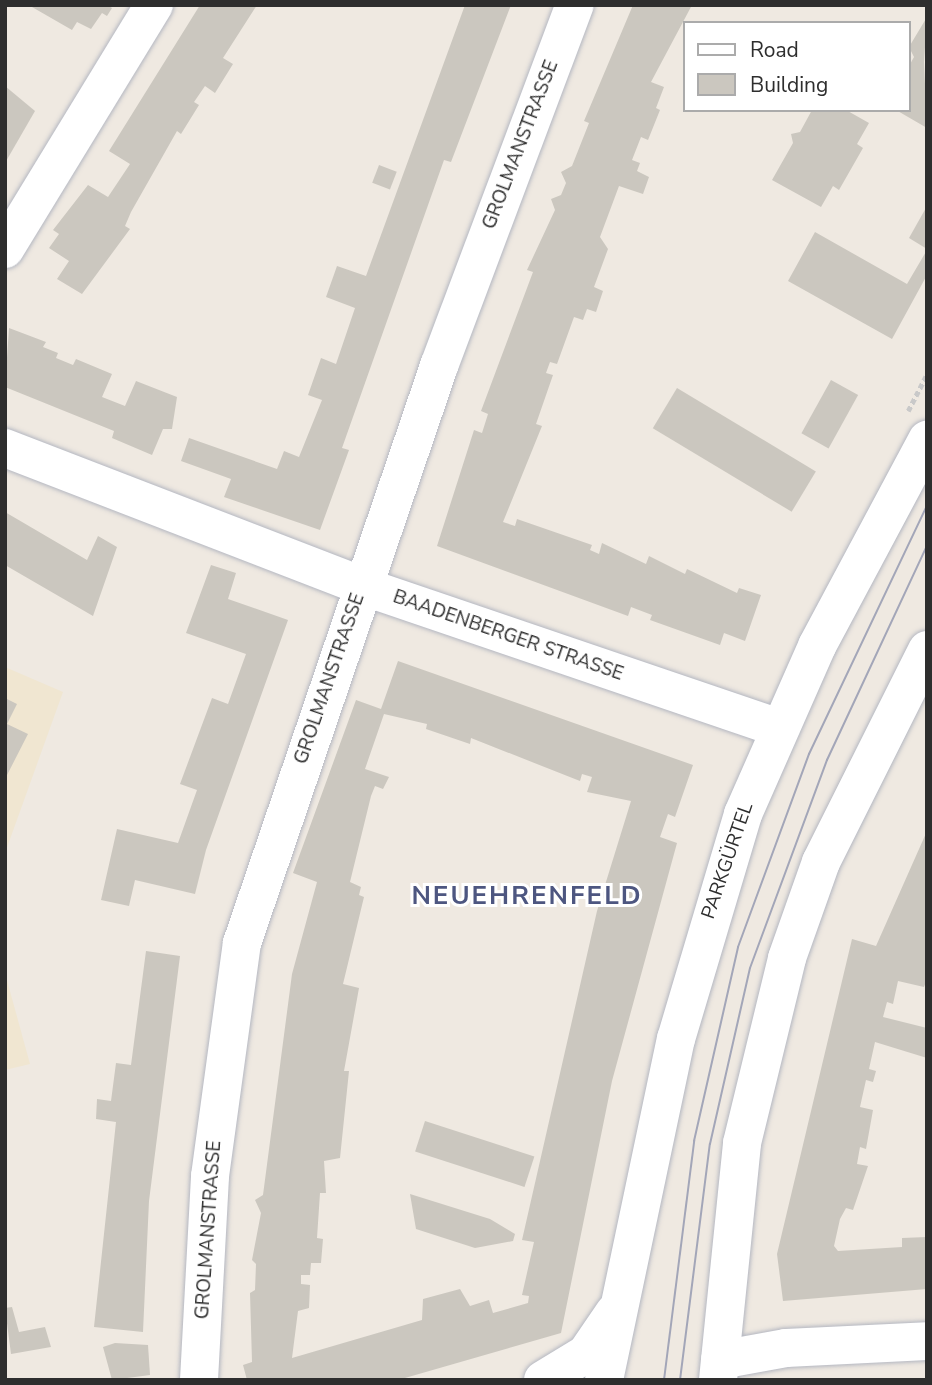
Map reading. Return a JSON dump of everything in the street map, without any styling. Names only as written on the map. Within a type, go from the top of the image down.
[{"type":"street","points":[[5,249],[154,5]]},
{"type":"street","name":"GROLMANSTRASSE","points":[[199,1380],[210,1176],[242,943],[362,586],[516,154],[575,5]]},
{"type":"street","name":"PARKGÜRTEL","points":[[604,1380],[614,1313],[709,916],[778,728],[927,440]]},
{"type":"street","name":"BAADENBERGER STRASSE","points":[[5,448],[362,586],[778,728]]},
{"type":"street","points":[[927,650],[838,825],[787,958],[742,1143],[719,1370],[786,1348],[927,1341]]},
{"type":"street","points":[[543,1380],[586,1354],[614,1313]]},
{"type":"shaded area","points":[[5,667],[63,692],[5,853]]},
{"type":"shaded area","points":[[5,973],[30,1064],[5,1070]]},
{"type":"building","points":[[107,5],[112,8],[107,16],[102,13],[91,29],[77,22],[72,30],[32,7]]},
{"type":"building","points":[[200,5],[257,5],[223,58],[233,64],[215,93],[205,86],[194,102],[199,105],[181,134],[177,131],[131,212],[125,226],[130,229],[82,294],[57,279],[69,261],[49,248],[59,234],[53,230],[88,185],[108,197],[130,164],[109,151]]},
{"type":"building","points":[[465,5],[511,5],[451,162],[444,160],[342,448],[349,450],[320,530],[224,497],[231,479],[181,461],[189,438],[277,469],[284,451],[299,457],[322,400],[308,395],[321,358],[336,364],[355,308],[326,297],[337,266],[366,276]]},
{"type":"building","points":[[633,5],[692,5],[651,82],[664,87],[656,108],[660,110],[648,140],[641,137],[632,160],[640,163],[637,171],[649,177],[643,194],[619,186],[600,237],[608,249],[594,287],[603,291],[596,312],[587,309],[583,320],[574,317],[557,364],[550,362],[546,373],[553,375],[536,424],[542,426],[503,522],[515,526],[517,519],[592,545],[590,550],[599,554],[602,543],[646,564],[649,556],[685,574],[687,569],[737,593],[739,588],[761,595],[745,641],[724,633],[720,645],[650,620],[652,615],[631,607],[628,616],[437,546],[474,430],[482,433],[488,414],[481,411],[533,272],[527,270],[555,210],[551,199],[561,195],[566,183],[561,172],[572,166],[589,123],[584,121]]},
{"type":"building","points":[[927,17],[924,62],[927,128],[899,112],[911,112],[911,62],[914,57],[911,44]]},
{"type":"building","points":[[5,86],[35,111],[5,163]]},
{"type":"building","points":[[811,112],[850,112],[869,123],[857,144],[863,148],[839,190],[833,186],[821,207],[772,180],[793,143],[791,134],[800,132]]},
{"type":"building","points":[[379,165],[397,172],[390,190],[372,183]]},
{"type":"building","points":[[927,206],[927,249],[909,238]]},
{"type":"building","points":[[815,232],[907,284],[927,250],[927,275],[892,339],[788,281]]},
{"type":"building","points":[[9,328],[46,342],[43,347],[58,353],[56,358],[73,365],[76,359],[112,374],[102,397],[125,406],[136,381],[177,397],[172,429],[163,429],[152,455],[112,438],[114,431],[5,387]]},
{"type":"building","points":[[831,380],[858,395],[829,448],[801,433]]},
{"type":"building","points":[[677,388],[816,471],[792,512],[653,428]]},
{"type":"building","points":[[5,512],[87,560],[98,536],[117,547],[93,616],[5,565]]},
{"type":"building","points":[[211,565],[236,573],[228,599],[288,620],[206,850],[195,894],[135,880],[129,906],[101,900],[117,829],[178,843],[197,790],[180,784],[212,698],[228,704],[246,654],[186,633]]},
{"type":"building","points":[[398,661],[693,765],[675,817],[668,814],[660,837],[677,843],[612,1081],[561,1333],[398,1380],[247,1380],[243,1365],[252,1362],[250,1293],[255,1290],[256,1264],[252,1260],[261,1213],[255,1200],[263,1195],[292,974],[317,882],[293,873],[356,700],[381,709]],"holes":[[[384,714],[427,724],[426,729],[470,744],[471,738],[580,781],[582,774],[592,777],[587,792],[631,801],[597,911],[522,1240],[534,1242],[522,1295],[529,1296],[528,1303],[493,1313],[489,1300],[470,1306],[460,1289],[423,1299],[422,1320],[292,1358],[298,1311],[309,1308],[310,1285],[301,1284],[301,1275],[310,1275],[311,1263],[321,1263],[323,1239],[317,1238],[320,1193],[326,1193],[324,1161],[340,1158],[349,1071],[344,1071],[359,988],[343,984],[364,897],[359,895],[361,887],[350,882],[371,796],[375,786],[383,789],[389,777],[365,769]]]},
{"type":"building","points":[[5,698],[17,704],[7,724],[28,734],[5,779]]},
{"type":"building","points":[[927,831],[927,979],[924,987],[898,981],[893,1004],[887,1002],[883,1017],[927,1028],[927,1058],[875,1042],[869,1069],[876,1071],[873,1082],[866,1080],[860,1107],[873,1110],[866,1149],[860,1147],[857,1164],[868,1166],[853,1210],[846,1208],[840,1219],[834,1246],[838,1251],[902,1247],[902,1238],[927,1237],[927,1289],[783,1301],[777,1254],[852,939],[876,946]]},
{"type":"building","points":[[146,951],[180,956],[149,1201],[143,1332],[94,1327],[116,1122],[96,1119],[97,1099],[111,1101],[116,1063],[131,1065]]},
{"type":"building","points":[[425,1121],[534,1157],[524,1187],[415,1151]]},
{"type":"building","points":[[410,1194],[490,1219],[515,1234],[513,1241],[475,1248],[416,1229]]},
{"type":"building","points":[[12,1307],[19,1332],[45,1327],[51,1347],[11,1354],[5,1308]]},
{"type":"building","points":[[115,1343],[148,1345],[150,1375],[112,1380],[103,1347]]},
{"type":"tram line","points":[[664,1380],[694,1141],[738,947],[809,754],[927,505]]},
{"type":"tram line","points":[[680,1380],[710,1144],[750,968],[827,760],[927,546]]},
{"type":"district","name":"NEUEHRENFELD","points":[[527,896]]}]
